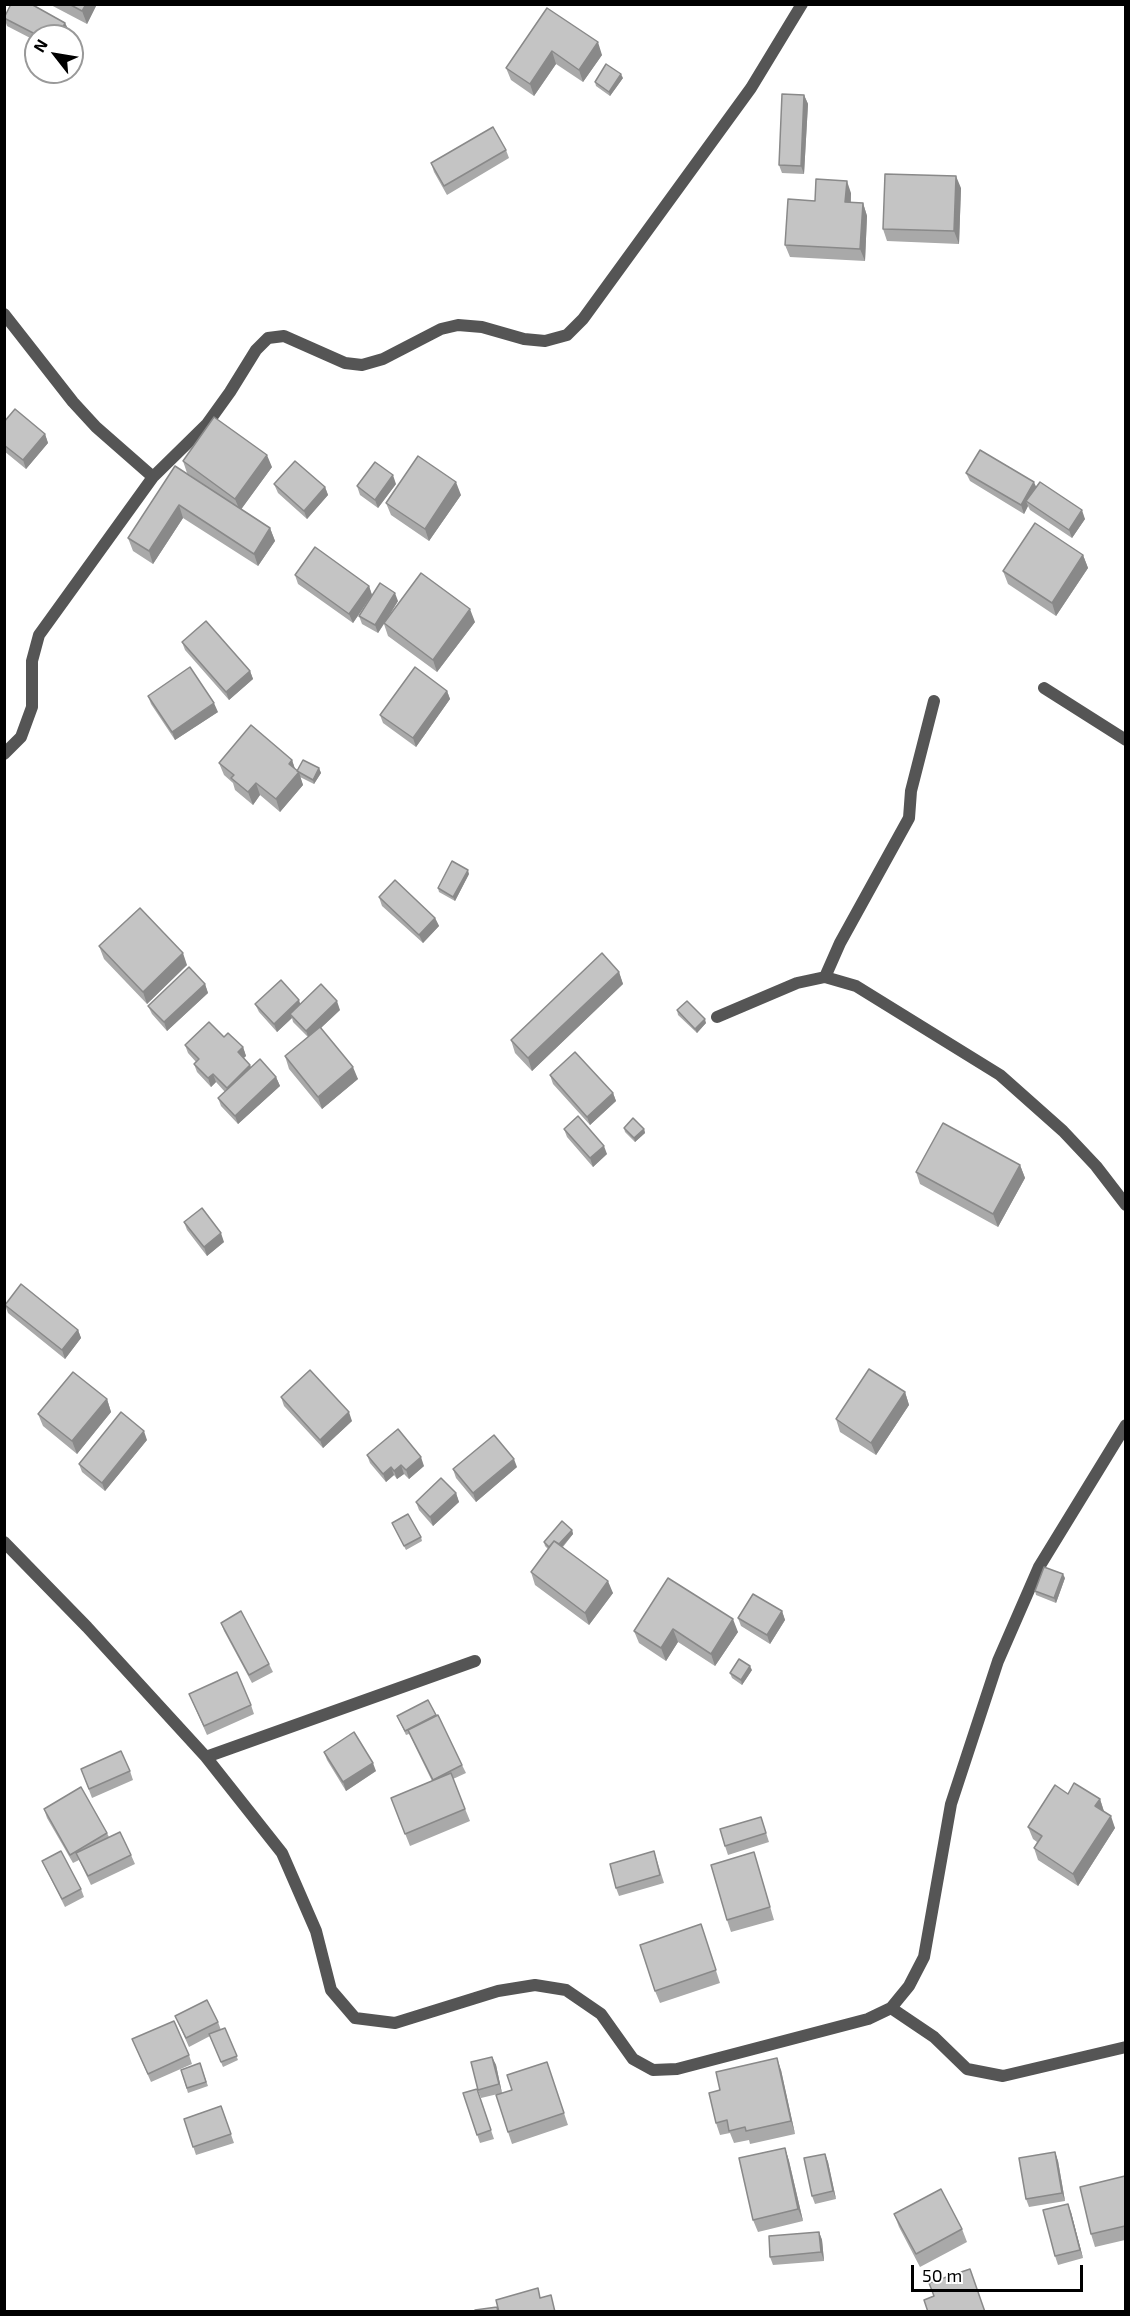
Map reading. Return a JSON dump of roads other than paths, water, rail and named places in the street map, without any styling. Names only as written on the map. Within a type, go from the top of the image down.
[{"type":"street","points":[[4,754],[21,737],[32,707],[32,661],[39,635],[153,477],[207,424],[230,392],[255,350],[268,338],[284,336],[345,363],[362,365],[383,358],[441,329],[458,325],[482,327],[524,339],[545,341],[567,335],[583,319],[752,88],[802,4]]},
{"type":"street","points":[[4,314],[73,402],[96,427],[153,477]]},
{"type":"street","points":[[1044,688],[1125,740]]},
{"type":"street","points":[[825,977],[840,944],[909,818],[911,791],[934,701]]},
{"type":"street","points":[[717,1017],[797,983],[825,977],[856,986],[1000,1075],[1063,1131],[1096,1166],[1125,1205]]},
{"type":"street","points":[[4,1542],[87,1627],[206,1757],[282,1854],[316,1931],[332,1990],[355,2018],[394,2023],[498,1991],[535,1985],[566,1990],[601,2014],[633,2060],[653,2070],[677,2069],[868,2019],[891,2008],[909,1986],[924,1957],[951,1804],[998,1661],[1039,1568],[1125,1425]]},
{"type":"street","points":[[206,1757],[476,1661]]},
{"type":"street","points":[[891,2008],[934,2037],[967,2069],[1003,2076],[1125,2047]]}]
